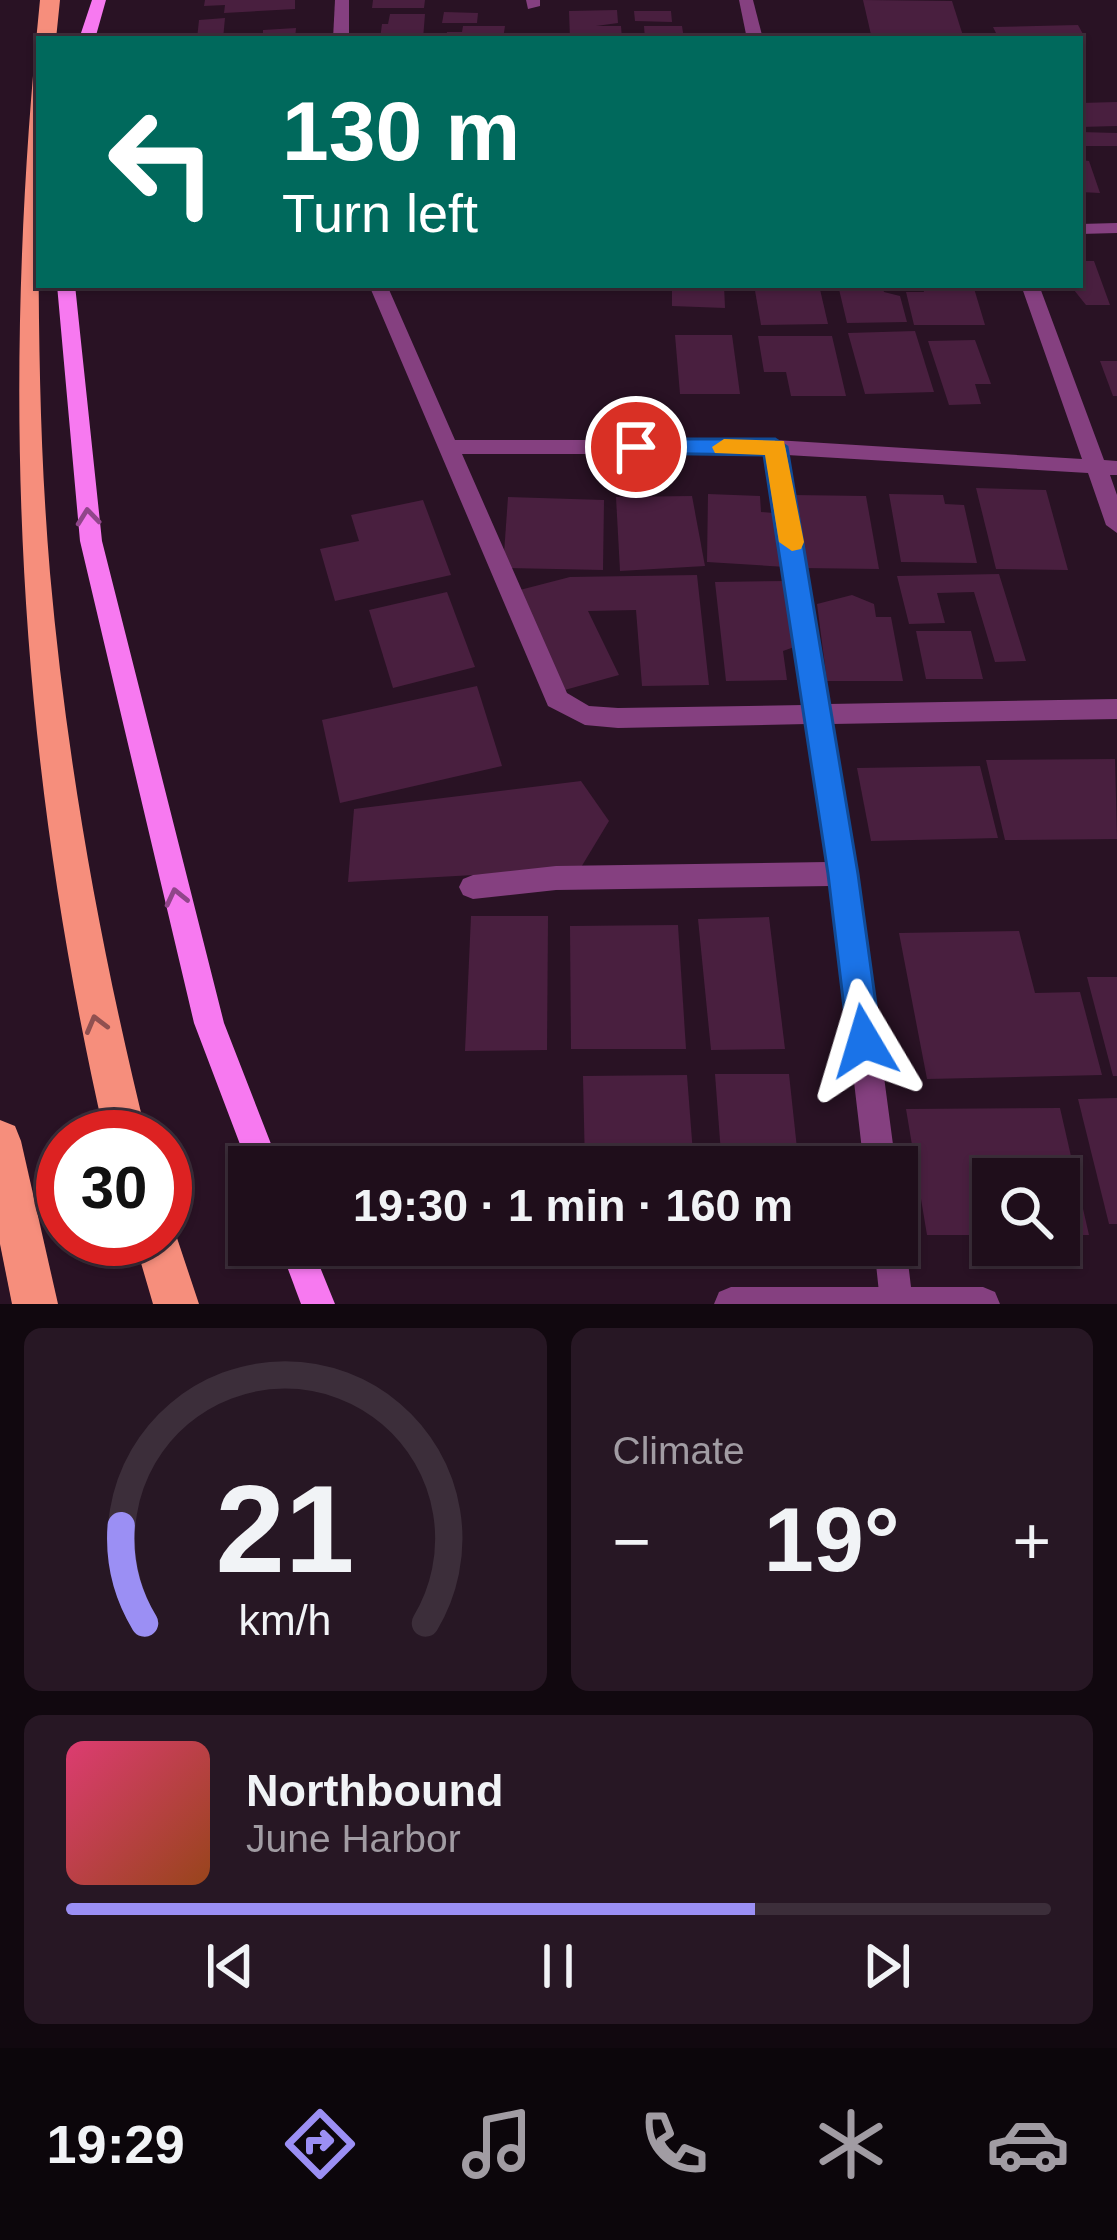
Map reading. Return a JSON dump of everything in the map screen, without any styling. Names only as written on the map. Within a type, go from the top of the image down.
[{"type":"highway","points":[[42,36],[50,0]]},
{"type":"highway","points":[[36,65],[12,176],[0,369],[5,490],[42,779],[79,959],[119,1110]]},
{"type":"highway","points":[[0,1141],[35,1304]]},
{"type":"highway","points":[[164,1266],[176,1304]]},
{"type":"main road","points":[[88,36],[99,0]]},
{"type":"main road","points":[[66,288],[91,541],[204,1003],[256,1146]]},
{"type":"main road","points":[[303,1266],[318,1304]]},
{"type":"street","points":[[340,36],[342,0]]},
{"type":"street","points":[[746,0],[753,36]]},
{"type":"street","points":[[1083,229],[1117,228]]},
{"type":"street","points":[[379,288],[557,699],[585,715],[1117,709]]},
{"type":"street","points":[[1031,288],[1105,468],[1117,525]]},
{"type":"street","points":[[449,447],[775,447],[1105,468]]},
{"type":"street","points":[[775,447],[843,874],[877,1146]]},
{"type":"street","points":[[473,886],[556,878],[843,874]]},
{"type":"street","points":[[893,1266],[897,1302]]},
{"type":"street","points":[[731,1304],[983,1304]]},
{"type":"building","points":[[205,0],[295,0],[295,9],[224,13],[225,5],[204,6]]},
{"type":"building","points":[[373,0],[425,0],[424,8],[372,8]]},
{"type":"building","points":[[863,0],[952,1],[963,36],[871,36]]},
{"type":"building","points":[[617,10],[618,23],[596,26],[621,26],[622,36],[570,36],[569,11]]},
{"type":"building","points":[[634,11],[671,11],[672,22],[635,21]]},
{"type":"building","points":[[444,12],[478,13],[477,23],[442,23]]},
{"type":"building","points":[[390,14],[425,14],[423,36],[380,36],[382,24],[388,24]]},
{"type":"building","points":[[225,18],[223,36],[197,36],[199,20]]},
{"type":"building","points":[[1078,25],[1083,34],[997,35],[993,27]]},
{"type":"building","points":[[463,26],[505,26],[503,36],[446,36],[447,32],[462,32]]},
{"type":"building","points":[[644,26],[682,26],[684,36],[645,36]]},
{"type":"building","points":[[296,28],[295,36],[263,36],[263,30]]},
{"type":"building","points":[[1117,102],[1117,126],[1083,127],[1083,103]]},
{"type":"building","points":[[1083,132],[1117,133],[1117,146],[1083,146]]},
{"type":"building","points":[[1083,160],[1089,161],[1100,193],[1083,192]]},
{"type":"building","points":[[1083,261],[1094,261],[1110,305],[1086,305],[1072,288],[1083,288]]},
{"type":"building","points":[[672,288],[724,288],[725,308],[672,306]]},
{"type":"building","points":[[755,288],[820,288],[828,324],[761,325]]},
{"type":"building","points":[[839,288],[883,288],[900,296],[907,322],[847,323]]},
{"type":"building","points":[[923,288],[974,288],[985,325],[914,325],[906,292],[924,292]]},
{"type":"building","points":[[915,331],[934,392],[865,394],[848,333]]},
{"type":"building","points":[[675,335],[732,335],[740,394],[680,394]]},
{"type":"building","points":[[758,336],[832,336],[846,396],[791,396],[786,372],[764,372]]},
{"type":"building","points":[[975,340],[991,384],[975,384],[981,404],[949,405],[928,341]]},
{"type":"building","points":[[1100,361],[1117,361],[1117,396],[1113,396]]},
{"type":"building","points":[[976,488],[1046,490],[1068,570],[996,569]]},
{"type":"building","points":[[708,494],[760,496],[761,512],[785,514],[786,567],[707,562]]},
{"type":"building","points":[[889,494],[943,495],[945,504],[964,505],[977,563],[901,562]]},
{"type":"building","points":[[792,495],[866,496],[879,569],[802,568]]},
{"type":"building","points":[[692,496],[705,566],[620,571],[616,497]]},
{"type":"building","points":[[508,497],[604,500],[603,570],[503,568]]},
{"type":"building","points":[[423,500],[451,575],[335,601],[320,549],[359,541],[351,515]]},
{"type":"building","points":[[999,574],[1026,661],[995,662],[974,592],[937,593],[945,623],[909,624],[897,576]]},
{"type":"building","points":[[697,575],[709,685],[642,686],[636,610],[588,611],[619,675],[561,691],[516,591],[570,577]]},
{"type":"building","points":[[787,581],[797,646],[783,651],[787,680],[726,681],[715,582]]},
{"type":"building","points":[[447,592],[475,667],[393,688],[369,610]]},
{"type":"building","points":[[852,595],[874,604],[876,617],[891,617],[903,681],[827,681],[817,604]]},
{"type":"building","points":[[916,631],[971,631],[983,679],[926,679]]},
{"type":"building","points":[[477,686],[502,766],[340,803],[322,720]]},
{"type":"building","points":[[1115,759],[1117,839],[1005,840],[986,760]]},
{"type":"building","points":[[980,766],[998,838],[871,841],[857,768]]},
{"type":"building","points":[[581,781],[609,821],[580,869],[348,882],[354,809]]},
{"type":"building","points":[[471,916],[548,916],[547,1050],[465,1051]]},
{"type":"building","points":[[769,917],[785,1049],[711,1050],[698,919]]},
{"type":"building","points":[[678,925],[686,1049],[571,1049],[570,926]]},
{"type":"building","points":[[1019,931],[1035,993],[1080,992],[1102,1075],[927,1079],[899,933]]},
{"type":"building","points":[[1087,977],[1117,977],[1117,1076],[1113,1076]]},
{"type":"building","points":[[715,1074],[789,1074],[797,1146],[720,1146]]},
{"type":"building","points":[[687,1075],[692,1146],[585,1146],[583,1076]]},
{"type":"building","points":[[1117,1098],[1117,1224],[1109,1224],[1078,1099]]},
{"type":"building","points":[[1060,1108],[1071,1158],[972,1158],[972,1235],[927,1235],[918,1146],[912,1146],[906,1109]]},
{"type":"building","points":[[1080,1196],[1089,1235],[1080,1235]]},
{"type":"slow traffic","points":[[724,447],[775,447],[792,542]]},
{"type":"route","points":[[636,447],[775,447],[843,874],[864,1041]]}]
